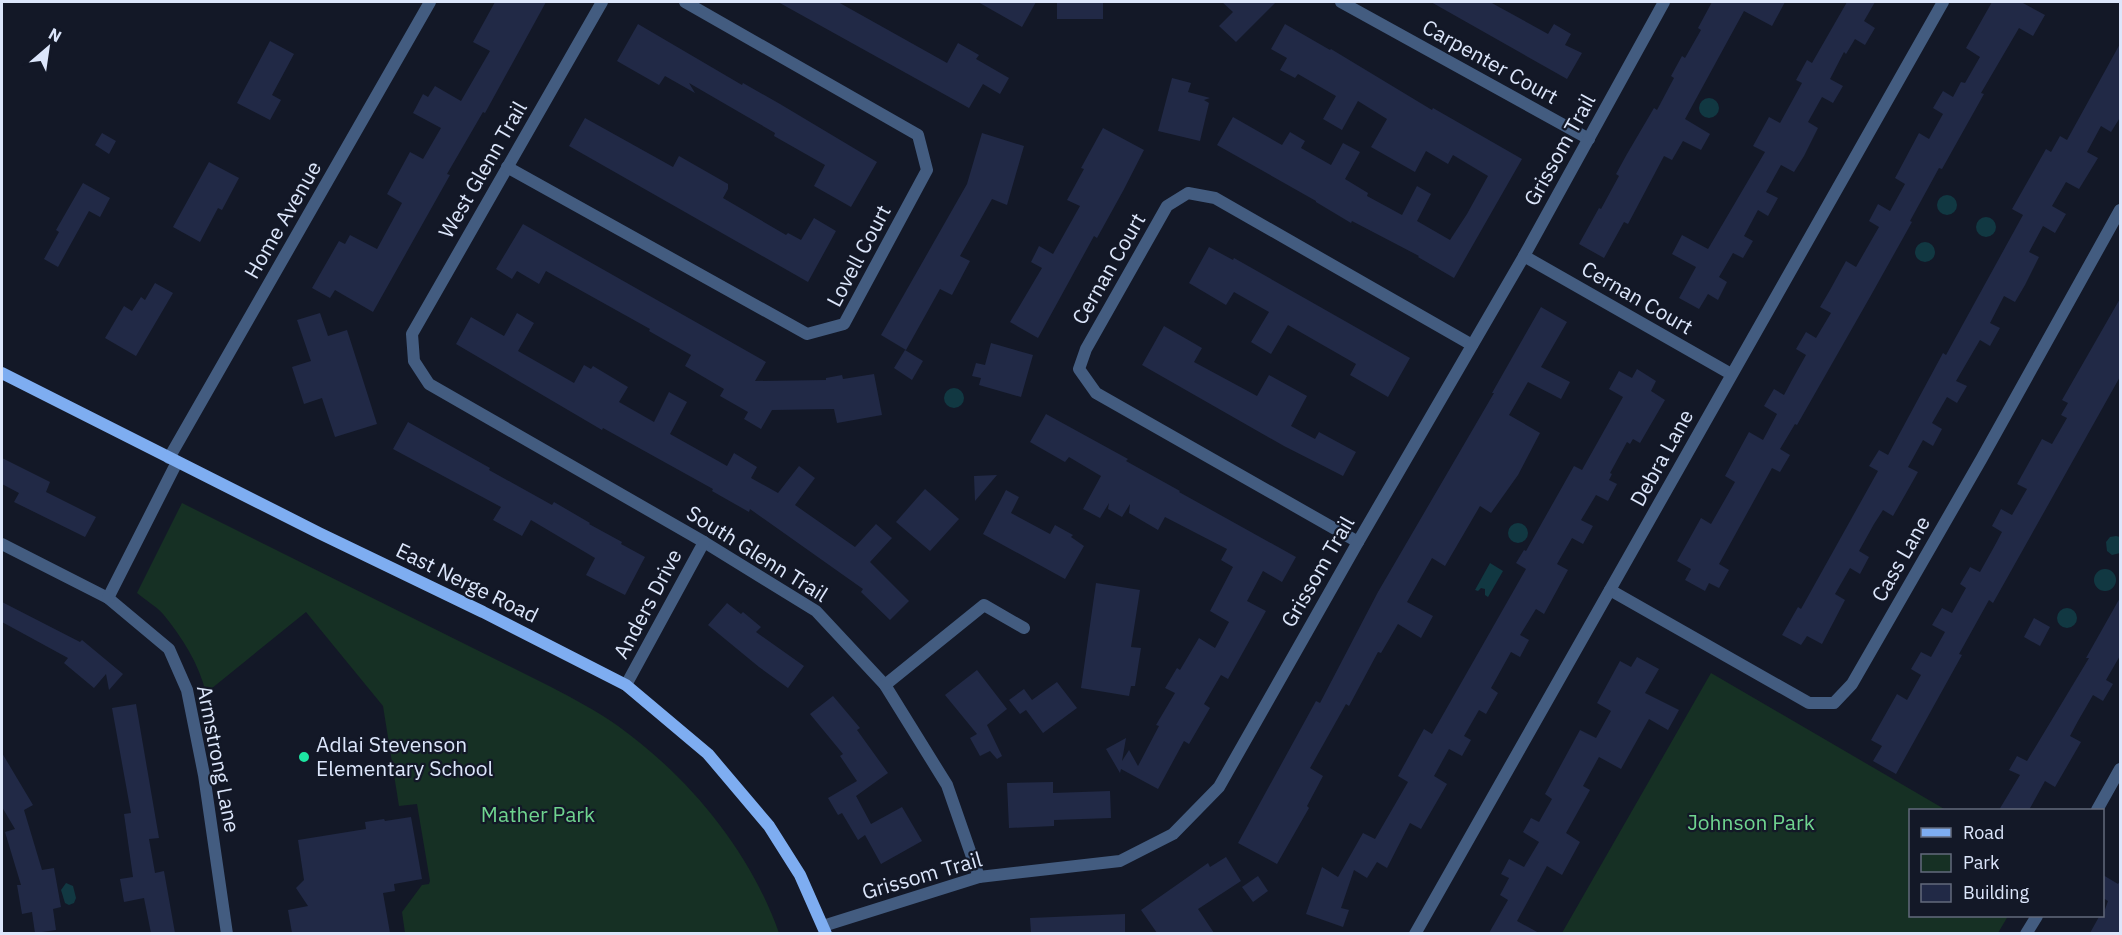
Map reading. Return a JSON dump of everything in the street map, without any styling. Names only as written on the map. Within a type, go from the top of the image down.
[{"type":"main road","name":"East Nerge Road","points":[[2,373],[626,685],[708,754],[769,826],[800,875],[824,930]]},
{"type":"street","name":"Home Avenue","points":[[108,598],[173,460],[430,2]]},
{"type":"street","name":"West Glenn Trail","points":[[414,361],[412,334],[602,2]]},
{"type":"street","name":"Lovell Court","points":[[507,167],[807,334],[844,324],[927,170],[918,135],[685,2]]},
{"type":"street","name":"Carpenter Court","points":[[1341,2],[1588,139]]},
{"type":"street","name":"Grissom Trail","points":[[824,930],[979,877],[1120,861],[1173,834],[1219,787],[1524,256],[1664,2]]},
{"type":"street","name":"Debra Lane","points":[[1415,933],[1943,2]]},
{"type":"street","name":"Cernan Court","points":[[1358,542],[1096,393],[1080,369],[1086,349],[1167,206],[1188,193],[1215,198],[1472,345]]},
{"type":"street","name":"Cass Lane","points":[[1610,590],[1809,703],[1834,703],[1852,684],[2121,210]]},
{"type":"street","name":"Cernan Court","points":[[1524,256],[1731,374]]},
{"type":"street","name":"South Glenn Trail","points":[[414,361],[429,384],[704,542],[816,610],[885,685],[947,785],[979,877]]},
{"type":"street","name":"Anders Drive","points":[[626,685],[704,542]]},
{"type":"street","name":"Armstrong Lane","points":[[2,544],[108,598],[169,649],[187,690],[204,775],[227,933]]},
{"type":"street","points":[[885,685],[984,606],[1024,628]]},
{"type":"street","points":[[2098,809],[2121,769]]},
{"type":"street","points":[[2026,933],[2036,917]]},
{"type":"green space","name":"Mather Park","points":[[182,503],[551,687],[618,726],[669,768],[714,818],[752,873],[779,933],[405,933],[402,912],[422,885],[429,884],[430,881],[417,804],[399,806],[383,706],[306,612],[206,693],[194,661],[177,632],[160,611],[137,593]]},
{"type":"green space","name":"Johnson Park","points":[[1711,673],[1944,809],[1909,809],[1909,917],[2007,917],[1998,933],[1562,933]]},
{"type":"water","points":[[1709,98],[1716,101],[1719,108],[1716,115],[1709,118],[1702,115],[1699,108],[1702,101]]},
{"type":"water","points":[[1947,195],[1954,198],[1957,205],[1954,212],[1947,215],[1940,212],[1937,205],[1940,198]]},
{"type":"water","points":[[1986,217],[1993,220],[1996,227],[1993,234],[1986,237],[1979,234],[1976,227],[1979,220]]},
{"type":"water","points":[[1925,242],[1932,245],[1935,252],[1932,259],[1925,262],[1918,259],[1915,252],[1918,245]]},
{"type":"water","points":[[954,388],[961,391],[964,398],[961,405],[954,408],[947,405],[944,398],[947,391]]},
{"type":"water","points":[[1518,523],[1525,526],[1528,533],[1525,540],[1518,543],[1511,540],[1508,533],[1511,526]]},
{"type":"water","points":[[2110,537],[2120,537],[2120,553],[2112,555],[2107,551],[2106,542]]},
{"type":"water","points":[[1490,563],[1503,571],[1488,597],[1485,595],[1485,589],[1475,590]]},
{"type":"water","points":[[2105,569],[2113,572],[2116,580],[2113,588],[2105,591],[2097,588],[2094,580],[2097,572]]},
{"type":"water","points":[[2067,608],[2074,611],[2077,618],[2074,625],[2067,628],[2060,625],[2057,618],[2060,611]]},
{"type":"water","points":[[66,883],[73,886],[76,898],[74,903],[69,905],[65,903],[61,890]]},
{"type":"building","points":[[495,2],[546,2],[485,113],[483,112],[447,174],[450,175],[373,312],[335,290],[330,298],[312,288],[339,241],[345,244],[350,235],[377,249],[402,203],[387,194],[410,152],[423,159],[441,128],[413,113],[423,94],[428,97],[435,86],[461,101],[490,51],[473,42]]},
{"type":"building","points":[[778,2],[838,2],[947,63],[958,43],[979,55],[976,59],[1009,78],[1000,94],[983,84],[969,108]]},
{"type":"building","points":[[978,2],[1036,2],[1022,27]]},
{"type":"building","points":[[1057,2],[1103,2],[1103,19],[1057,19]]},
{"type":"building","points":[[1222,2],[1276,2],[1236,42],[1219,26],[1233,12]]},
{"type":"building","points":[[1431,2],[1490,2],[1548,34],[1554,24],[1571,34],[1565,45],[1582,53],[1567,79]]},
{"type":"building","points":[[1712,2],[1785,2],[1772,26],[1744,11],[1685,119],[1710,134],[1701,150],[1683,141],[1672,160],[1664,156],[1628,224],[1624,222],[1604,258],[1579,244],[1619,176],[1616,174],[1627,154],[1654,108],[1657,110],[1674,78],[1671,76],[1682,56],[1685,58],[1701,30],[1698,28]]},
{"type":"building","points":[[1847,2],[1875,2],[1864,21],[1875,28],[1865,45],[1855,39],[1846,54],[1844,52],[1830,79],[1843,86],[1833,103],[1822,97],[1808,122],[1818,128],[1804,156],[1794,172],[1781,165],[1766,192],[1778,198],[1768,216],[1758,210],[1744,236],[1753,241],[1743,258],[1733,253],[1719,277],[1727,282],[1718,300],[1708,294],[1699,309],[1679,298],[1696,267],[1672,254],[1682,235],[1708,249],[1765,152],[1753,146],[1769,117],[1780,123],[1802,83],[1796,80],[1807,60],[1812,63]]},
{"type":"building","points":[[1992,2],[2021,2],[2045,15],[2033,36],[2019,28],[1981,93],[1984,94],[1942,169],[1939,168],[1870,297],[1797,425],[1795,424],[1780,449],[1790,455],[1780,472],[1772,468],[1719,564],[1729,570],[1719,588],[1709,583],[1705,591],[1685,580],[1691,569],[1677,561],[1701,518],[1711,524],[1735,482],[1725,476],[1749,432],[1763,440],[1777,414],[1764,406],[1774,389],[1784,395],[1806,355],[1796,349],[1806,332],[1816,338],[1831,313],[1820,307],[1846,261],[1856,267],[1879,227],[1869,221],[1878,204],[1890,211],[1905,184],[1895,178],[1919,133],[1929,139],[1943,114],[1933,108],[1943,91],[1953,97],[1961,82],[1965,83],[1980,57],[1966,48]]},
{"type":"building","points":[[638,24],[877,162],[851,207],[814,186],[825,165],[774,136],[775,133],[689,83],[695,93],[665,76],[659,85],[617,61]]},
{"type":"building","points":[[1285,24],[1432,110],[1433,108],[1522,159],[1454,278],[1419,256],[1352,221],[1351,223],[1217,145],[1233,117],[1282,145],[1290,132],[1305,141],[1301,148],[1331,165],[1343,143],[1360,152],[1345,179],[1368,193],[1367,196],[1402,215],[1417,186],[1431,194],[1417,221],[1450,240],[1467,214],[1488,176],[1453,155],[1448,164],[1426,151],[1415,172],[1371,147],[1387,119],[1358,101],[1342,130],[1323,119],[1336,96],[1298,74],[1295,78],[1280,70],[1287,58],[1271,49]]},
{"type":"building","points":[[270,41],[294,54],[272,95],[281,100],[270,120],[237,103]]},
{"type":"building","points":[[2121,42],[2121,116],[2111,132],[2101,126],[2087,152],[2098,158],[2079,189],[2066,182],[2052,206],[2066,214],[2055,233],[2043,226],[2029,252],[2039,257],[2025,285],[2015,302],[2004,296],[1990,323],[2000,328],[1990,346],[1980,340],[1956,381],[1967,386],[1957,403],[1947,397],[1932,423],[1942,429],[1933,446],[1923,440],[1908,467],[1918,472],[1893,516],[1883,510],[1859,551],[1869,557],[1860,574],[1850,568],[1835,594],[1845,600],[1822,644],[1807,636],[1801,645],[1782,635],[1798,607],[1801,609],[1878,471],[1869,466],[1879,450],[1888,455],[1943,353],[1946,355],[2023,215],[2012,209],[2046,149],[2051,152],[2060,136],[2067,140]]},
{"type":"building","points":[[1172,78],[1191,83],[1188,92],[1210,98],[1204,100],[1209,103],[1200,141],[1158,131]]},
{"type":"building","points":[[585,118],[673,167],[679,156],[728,184],[723,198],[786,235],[788,233],[801,240],[814,218],[836,231],[808,282],[569,146]]},
{"type":"building","points":[[1103,128],[1144,150],[1097,238],[1094,236],[1038,338],[1010,322],[1042,268],[1031,262],[1039,246],[1053,254],[1080,206],[1067,200]]},
{"type":"building","points":[[102,133],[116,141],[109,154],[95,145]]},
{"type":"building","points":[[982,133],[1024,146],[1007,205],[992,199],[960,256],[970,261],[952,295],[940,289],[906,350],[881,335],[967,184]]},
{"type":"building","points":[[209,162],[239,178],[222,210],[218,208],[200,242],[173,227]]},
{"type":"building","points":[[83,183],[110,198],[100,217],[89,211],[58,267],[44,259],[59,232],[56,230]]},
{"type":"building","points":[[523,224],[766,362],[755,381],[826,380],[826,378],[842,375],[843,379],[874,374],[882,415],[837,423],[834,409],[772,410],[761,429],[744,419],[748,412],[720,396],[724,389],[685,366],[691,355],[649,331],[650,329],[546,271],[539,284],[517,271],[512,279],[496,269]]},
{"type":"building","points":[[1209,247],[1233,260],[1234,258],[1410,358],[1388,397],[1350,375],[1356,364],[1288,325],[1271,354],[1251,342],[1269,312],[1234,292],[1226,305],[1189,283]]},
{"type":"building","points":[[155,283],[173,293],[136,356],[105,338],[124,306],[132,311],[141,297],[145,300]]},
{"type":"building","points":[[2121,297],[2121,375],[1993,603],[1989,600],[1959,654],[1962,655],[1896,774],[1873,761],[1882,746],[1871,740],[1897,694],[1907,700],[1921,675],[1911,669],[1921,652],[1931,657],[1945,632],[1932,625],[1942,608],[1952,613],[1966,588],[1960,584],[1970,567],[1980,572],[2002,532],[1992,526],[2001,509],[2012,515],[2027,489],[2017,484],[2042,439],[2052,444],[2067,418],[2061,415],[2068,403],[2062,400]]},
{"type":"building","points":[[1541,307],[1567,322],[1541,367],[1570,382],[1561,399],[1528,382],[1509,415],[1540,433],[1518,475],[1491,513],[1480,506],[1445,566],[1432,558],[1407,602],[1433,616],[1421,638],[1398,624],[1381,653],[1378,652],[1349,706],[1346,704],[1310,768],[1323,776],[1307,806],[1309,808],[1277,864],[1238,843],[1316,701],[1320,703],[1378,592],[1494,393],[1492,393]]},
{"type":"building","points":[[320,313],[328,336],[347,330],[377,424],[335,437],[322,398],[304,404],[292,367],[311,361],[297,320]]},
{"type":"building","points":[[517,313],[534,323],[518,351],[574,383],[584,365],[591,369],[593,366],[628,387],[619,402],[654,422],[669,392],[687,402],[670,434],[727,466],[734,453],[757,467],[751,478],[778,493],[799,466],[815,478],[795,505],[855,547],[876,524],[892,538],[870,562],[909,601],[890,620],[861,592],[863,589],[750,509],[749,512],[712,491],[713,489],[603,428],[602,430],[456,344],[471,317],[504,336]]},
{"type":"building","points":[[1164,326],[1202,348],[1194,362],[1257,396],[1269,375],[1307,396],[1291,426],[1315,439],[1319,432],[1356,452],[1343,476],[1284,446],[1142,365]]},
{"type":"building","points":[[991,343],[1033,355],[1021,397],[979,385],[981,378],[972,376],[976,363],[985,365]]},
{"type":"building","points":[[905,350],[923,361],[912,380],[894,368]]},
{"type":"building","points":[[1637,369],[1656,381],[1651,391],[1665,400],[1640,443],[1633,439],[1630,444],[1627,442],[1610,473],[1612,474],[1609,480],[1617,484],[1608,501],[1596,495],[1581,520],[1593,526],[1583,544],[1572,538],[1557,564],[1568,570],[1544,614],[1536,609],[1520,635],[1529,640],[1520,657],[1511,652],[1491,688],[1498,693],[1486,714],[1479,710],[1464,736],[1471,740],[1462,756],[1449,749],[1434,776],[1447,784],[1421,829],[1410,823],[1387,868],[1377,862],[1367,878],[1354,870],[1341,908],[1349,910],[1343,927],[1306,914],[1322,867],[1338,877],[1363,833],[1375,839],[1408,782],[1398,776],[1424,729],[1432,734],[1526,569],[1516,563],[1524,550],[1526,551],[1574,466],[1582,470],[1623,397],[1609,389],[1619,371],[1632,378]]},
{"type":"building","points":[[1046,414],[1296,557],[1282,582],[1263,571],[1247,601],[1266,611],[1228,679],[1221,675],[1204,704],[1210,708],[1189,744],[1184,741],[1158,789],[1121,769],[1120,773],[1106,749],[1126,738],[1122,761],[1129,750],[1138,766],[1159,726],[1156,725],[1175,693],[1165,688],[1177,668],[1180,670],[1199,638],[1215,648],[1229,622],[1210,611],[1233,567],[1221,560],[1227,549],[1165,517],[1158,530],[1129,513],[1130,504],[1122,517],[1108,509],[1109,503],[1100,518],[1083,509],[1101,476],[1069,457],[1065,462],[1030,442]]},
{"type":"building","points":[[408,422],[552,505],[554,502],[645,557],[625,595],[586,575],[595,558],[531,520],[522,536],[493,520],[501,507],[393,449]]},
{"type":"building","points":[[2,458],[50,482],[46,492],[96,517],[85,537],[14,502],[19,493],[2,484]]},
{"type":"building","points":[[997,475],[975,501],[974,476]]},
{"type":"building","points":[[925,489],[959,519],[930,551],[896,522]]},
{"type":"building","points":[[1006,490],[1019,497],[1011,513],[1050,534],[1055,525],[1073,535],[1071,537],[1084,546],[1065,579],[983,534]]},
{"type":"building","points":[[1096,583],[1140,590],[1131,647],[1141,648],[1135,686],[1131,686],[1129,696],[1081,688]]},
{"type":"building","points":[[2121,596],[2121,654],[2106,680],[2113,684],[2103,701],[2093,695],[2078,721],[2070,736],[2081,742],[2055,787],[2045,781],[2030,809],[2000,809],[2020,775],[2009,770],[2017,756],[2027,761],[2089,658],[2086,658]]},
{"type":"building","points":[[2,602],[80,642],[82,640],[123,674],[109,690],[106,674],[94,688],[64,663],[68,658],[2,622]]},
{"type":"building","points":[[727,603],[741,614],[743,612],[761,627],[756,632],[804,666],[788,688],[708,625]]},
{"type":"building","points":[[2034,618],[2050,627],[2040,646],[2024,637]]},
{"type":"building","points":[[1637,657],[1659,669],[1645,693],[1679,710],[1668,730],[1649,719],[1621,769],[1599,757],[1583,786],[1590,790],[1566,833],[1580,842],[1562,875],[1547,866],[1517,921],[1539,933],[1489,933],[1508,900],[1500,895],[1509,878],[1501,874],[1509,859],[1524,867],[1539,842],[1523,832],[1531,818],[1539,822],[1552,799],[1545,794],[1580,730],[1596,738],[1611,711],[1597,703],[1620,661],[1631,667]]},
{"type":"building","points":[[977,670],[1007,709],[987,725],[1002,756],[997,759],[990,751],[980,756],[970,738],[977,734],[945,695]]},
{"type":"building","points":[[1057,682],[1077,708],[1043,733],[1026,710],[1020,714],[1009,700],[1024,689],[1032,700]]},
{"type":"building","points":[[833,696],[860,728],[857,730],[888,773],[856,796],[871,824],[902,807],[922,841],[881,864],[865,835],[858,840],[842,813],[838,815],[828,798],[857,781],[840,756],[843,754],[810,714]]},
{"type":"building","points":[[136,704],[159,838],[149,839],[155,873],[164,871],[175,933],[151,933],[144,898],[124,902],[120,879],[133,877],[124,814],[131,813],[112,708]]},
{"type":"building","points":[[2,753],[33,805],[24,810],[42,870],[54,868],[61,907],[53,909],[56,930],[35,933],[32,912],[22,914],[17,885],[21,885],[5,832],[15,829],[2,807]]},
{"type":"building","points":[[1053,782],[1053,793],[1110,791],[1111,818],[1054,820],[1054,826],[1009,828],[1007,783]]},
{"type":"building","points":[[411,817],[422,879],[394,884],[395,891],[383,893],[390,933],[292,933],[288,910],[308,906],[296,888],[304,880],[298,840],[366,829],[365,822]]},
{"type":"building","points":[[1226,857],[1241,881],[1198,909],[1214,933],[1157,933],[1141,910],[1208,863],[1210,867]]},
{"type":"building","points":[[1258,876],[1268,891],[1253,902],[1242,887]]},
{"type":"building","points":[[2104,876],[2118,884],[2121,879],[2121,933],[2090,933],[2099,917],[2104,917],[2108,901],[2104,899]]},
{"type":"building","points":[[1125,914],[1125,933],[1031,933],[1030,918]]},
{"type":"place","name":"Adlai Stevenson Elementary School","points":[[304,757]]}]
